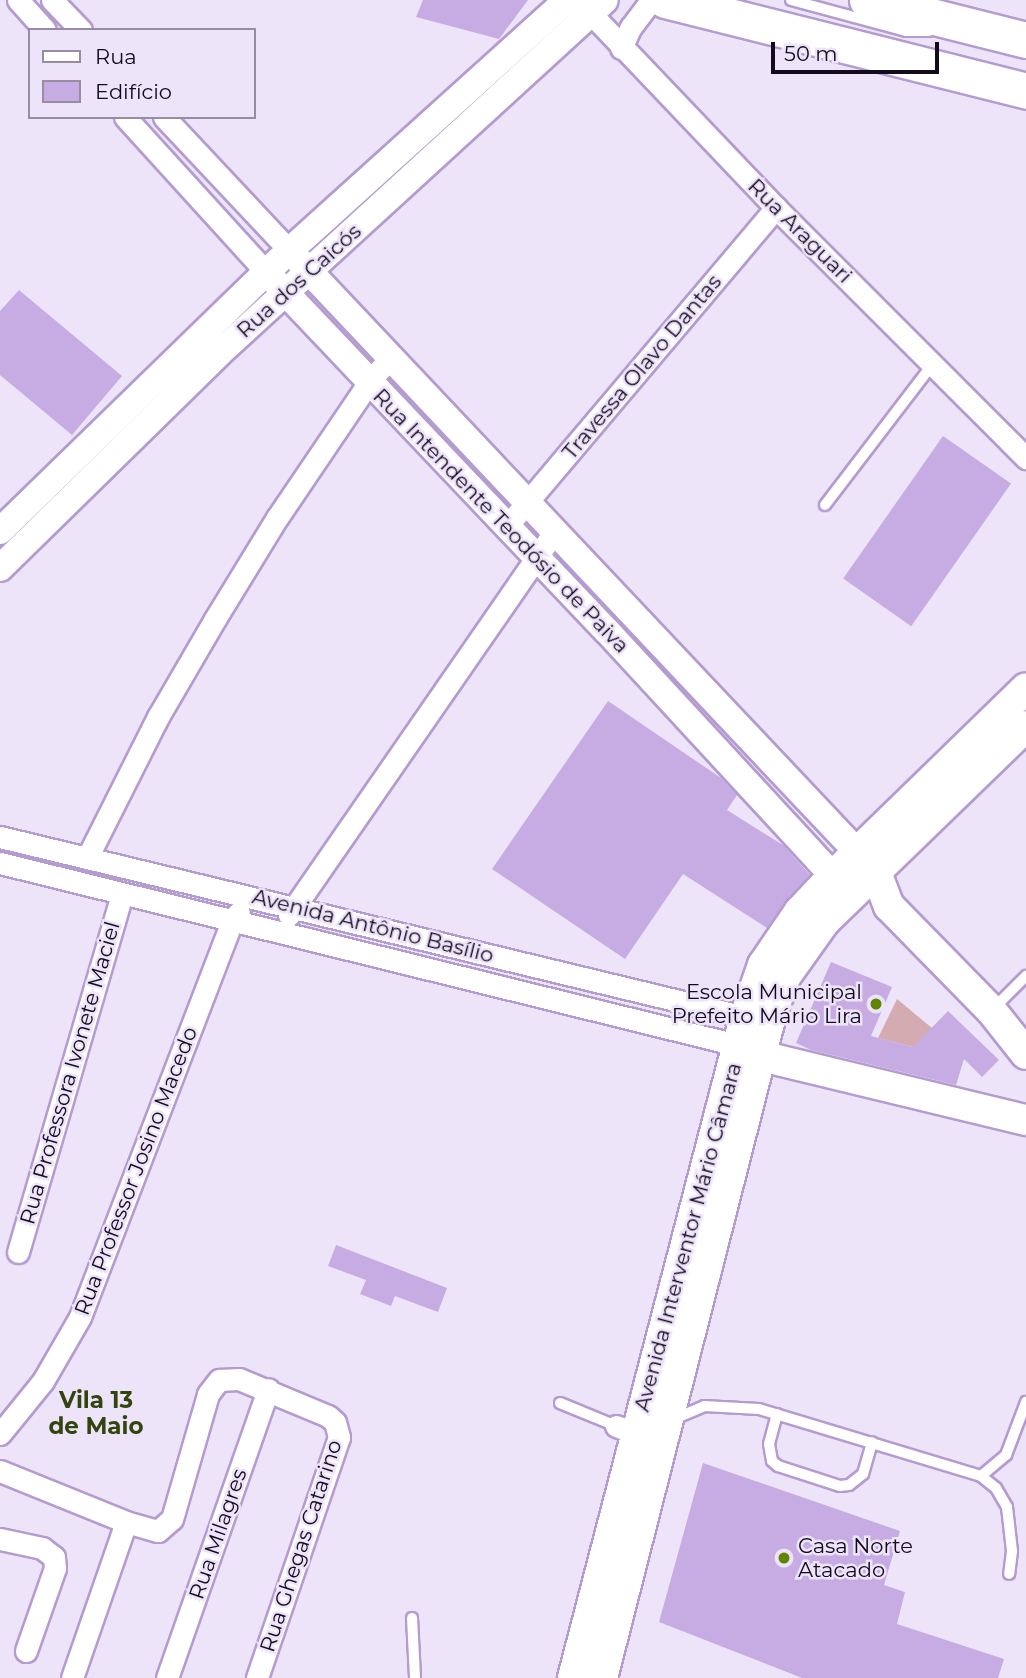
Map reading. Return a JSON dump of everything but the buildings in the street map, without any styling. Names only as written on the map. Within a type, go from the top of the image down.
[{"type":"highway","points":[[665,0],[1026,91]]},
{"type":"highway","points":[[867,0],[1026,40]]},
{"type":"main road","name":"Avenida Interventor Mário Câmara","points":[[573,1678],[644,1433],[747,1040],[753,990],[776,944],[799,912],[843,885],[1026,688]]},
{"type":"main road","name":"Avenida Interventor Mário Câmara","points":[[866,862],[1026,726]]},
{"type":"main road","name":"Rua Intendente Teodósio de Paiva","points":[[866,862],[889,906],[991,1010],[1025,1051]]},
{"type":"main road","name":"Avenida Interventor Mário Câmara","points":[[747,1040],[776,997],[785,977],[825,920],[843,885]]},
{"type":"main road","name":"Rua Intendente Teodósio de Paiva","points":[[843,885],[889,906]]},
{"type":"main road","name":"Avenida Antônio Basílio","points":[[747,1040],[1026,1120]]},
{"type":"main road","name":"Avenida Interventor Mário Câmara","points":[[603,1678],[644,1433]]},
{"type":"street","points":[[18,0],[43,28]]},
{"type":"street","points":[[52,0],[78,28]]},
{"type":"street","name":"Rua dos Caicós","points":[[0,568],[218,338],[267,272],[567,0]]},
{"type":"street","points":[[621,47],[631,27],[651,0]]},
{"type":"street","name":"Rua dos Caicós","points":[[0,531],[218,338],[288,293],[591,4]]},
{"type":"street","name":"Rua Araguari","points":[[591,4],[621,47],[776,208],[1026,458]]},
{"type":"street","name":"Rua Intendente Teodósio de Paiva","points":[[127,119],[369,382],[607,631],[843,885]]},
{"type":"street","name":"Rua Intendente Teodósio de Paiva","points":[[165,119],[866,862]]},
{"type":"street","name":"Travessa Olavo Dantas","points":[[507,526],[776,208]]},
{"type":"street","points":[[87,858],[158,717],[215,619],[277,519],[369,382],[390,358]]},
{"type":"street","points":[[276,932],[296,907],[535,556],[555,531]]},
{"type":"street","points":[[607,631],[628,609]]},
{"type":"street","name":"Avenida Antônio Basílio","points":[[0,837],[296,907],[747,1040]]},
{"type":"street","name":"Avenida Antônio Basílio","points":[[0,863],[276,932],[747,1040]]},
{"type":"street","name":"Rua Professora Ivonete Maciel","points":[[18,1252],[122,894]]},
{"type":"street","name":"Rua Professor Josino Macedo","points":[[0,1434],[43,1381],[80,1317],[232,921],[251,897]]},
{"type":"street","points":[[0,1471],[126,1522],[158,1531],[169,1524],[178,1501],[208,1394],[219,1380],[239,1379],[268,1389]]},
{"type":"street","name":"Rua Ghegas Catarino","points":[[257,1678],[339,1437],[339,1429],[328,1416],[268,1389]]},
{"type":"street","name":"Rua Milagres","points":[[167,1678],[268,1389]]},
{"type":"street","points":[[72,1678],[126,1522]]},
{"type":"street","points":[[0,1539],[42,1548],[54,1557],[55,1568],[26,1651]]},
{"type":"lane","points":[[791,0],[906,31],[988,31]]},
{"type":"lane","points":[[825,505],[932,365]]},
{"type":"lane","points":[[991,1010],[1026,976]]},
{"type":"lane","points":[[981,1476],[1006,1455],[1026,1402]]},
{"type":"lane","points":[[560,1403],[644,1433],[704,1406],[742,1407],[777,1414],[981,1476],[996,1488],[1006,1507],[1012,1551],[1009,1574]]},
{"type":"lane","points":[[777,1414],[769,1444],[772,1461],[778,1466],[840,1486],[849,1485],[863,1474],[872,1442]]},
{"type":"lane","points":[[412,1618],[415,1678]]},
{"type":"shaded area","points":[[897,999],[932,1028],[964,1060],[878,1038]]},
{"type":"place","name":"Escola Municipal Prefeito Mário Lira","points":[[876,1004]]},
{"type":"place","name":"Casa Norte Atacado","points":[[784,1558]]},
{"type":"district","name":"Vila 13 de Maio","points":[[96,1413]]}]
